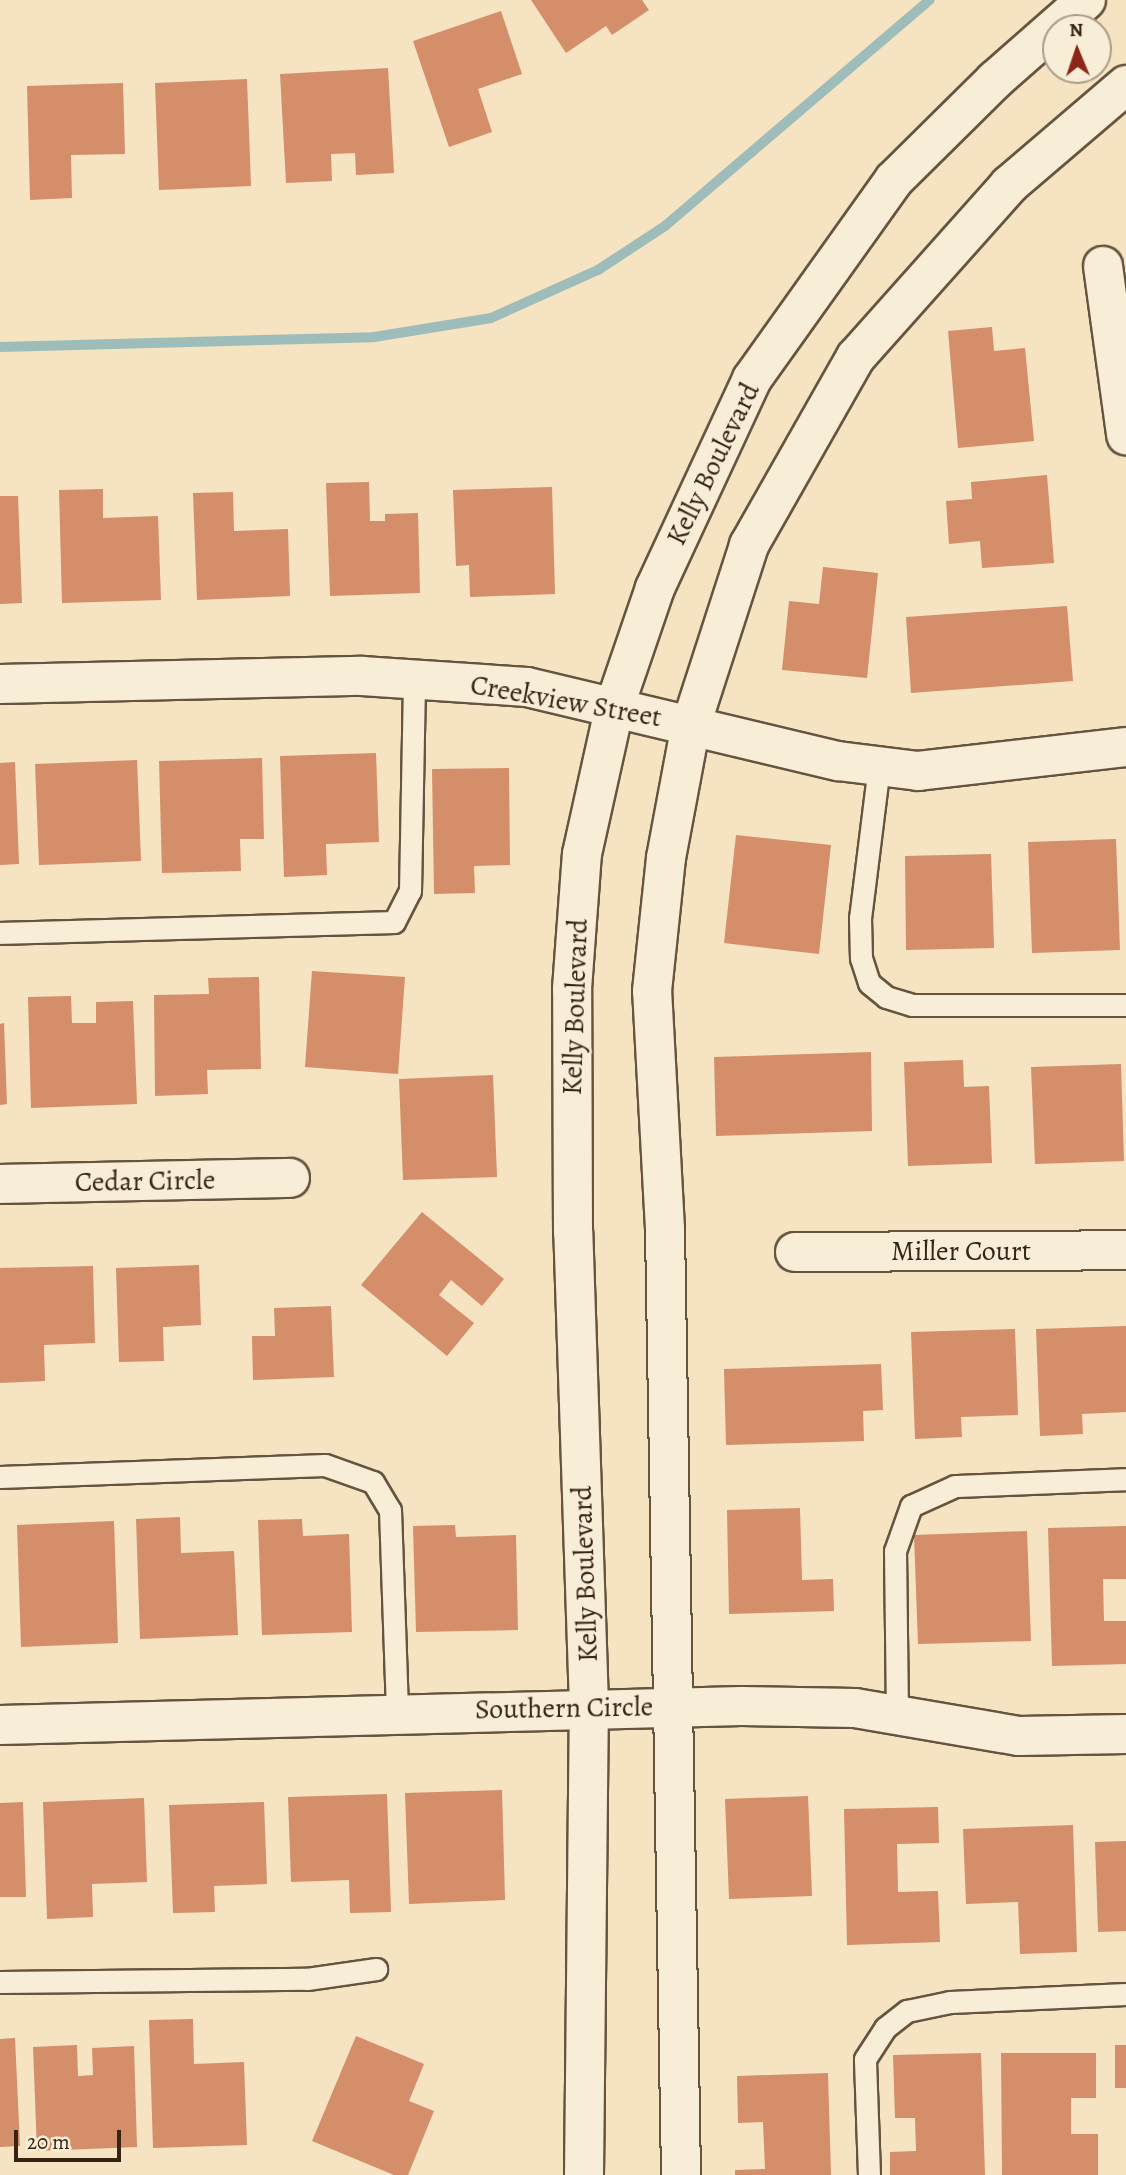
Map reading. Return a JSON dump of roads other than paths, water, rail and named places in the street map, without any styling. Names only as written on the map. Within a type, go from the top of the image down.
[{"type":"main road","name":"Kelly Boulevard","points":[[584,2175],[589,1706],[573,1232],[572,989],[582,853],[615,705],[655,588],[752,379],[894,180],[995,80],[1086,0]]},
{"type":"main road","points":[[681,2175],[665,1229],[652,991],[666,858],[691,725],[749,545],[856,356],[1009,185],[1126,85]]},
{"type":"main road","points":[[1103,266],[1126,435]]},
{"type":"main road","name":"Creekview Street","points":[[0,684],[414,678],[527,687],[615,705],[838,761],[878,766],[940,769],[1126,747]]},
{"type":"main road","name":"Cedar Circle","points":[[0,1184],[290,1178]]},
{"type":"main road","name":"Miller Court","points":[[795,1252],[1126,1250]]},
{"type":"main road","name":"Southern Circle","points":[[0,1726],[589,1706],[673,1706],[855,1708],[1019,1736],[1126,1734]]},
{"type":"lane","points":[[0,933],[394,922],[410,891],[414,678]]},
{"type":"lane","points":[[878,766],[860,918],[861,958],[869,982],[886,997],[912,1005],[1126,1006]]},
{"type":"lane","points":[[0,1477],[325,1465],[373,1482],[390,1510],[397,1712]]},
{"type":"lane","points":[[897,1714],[895,1551],[911,1506],[955,1486],[1126,1479]]},
{"type":"lane","points":[[0,1982],[307,1979],[376,1969]]},
{"type":"lane","points":[[869,2175],[865,2059],[885,2028],[906,2011],[950,2002],[1126,1994]]},
{"type":"waterway","points":[[0,347],[374,337],[491,318],[598,270],[665,226],[930,0]]}]
